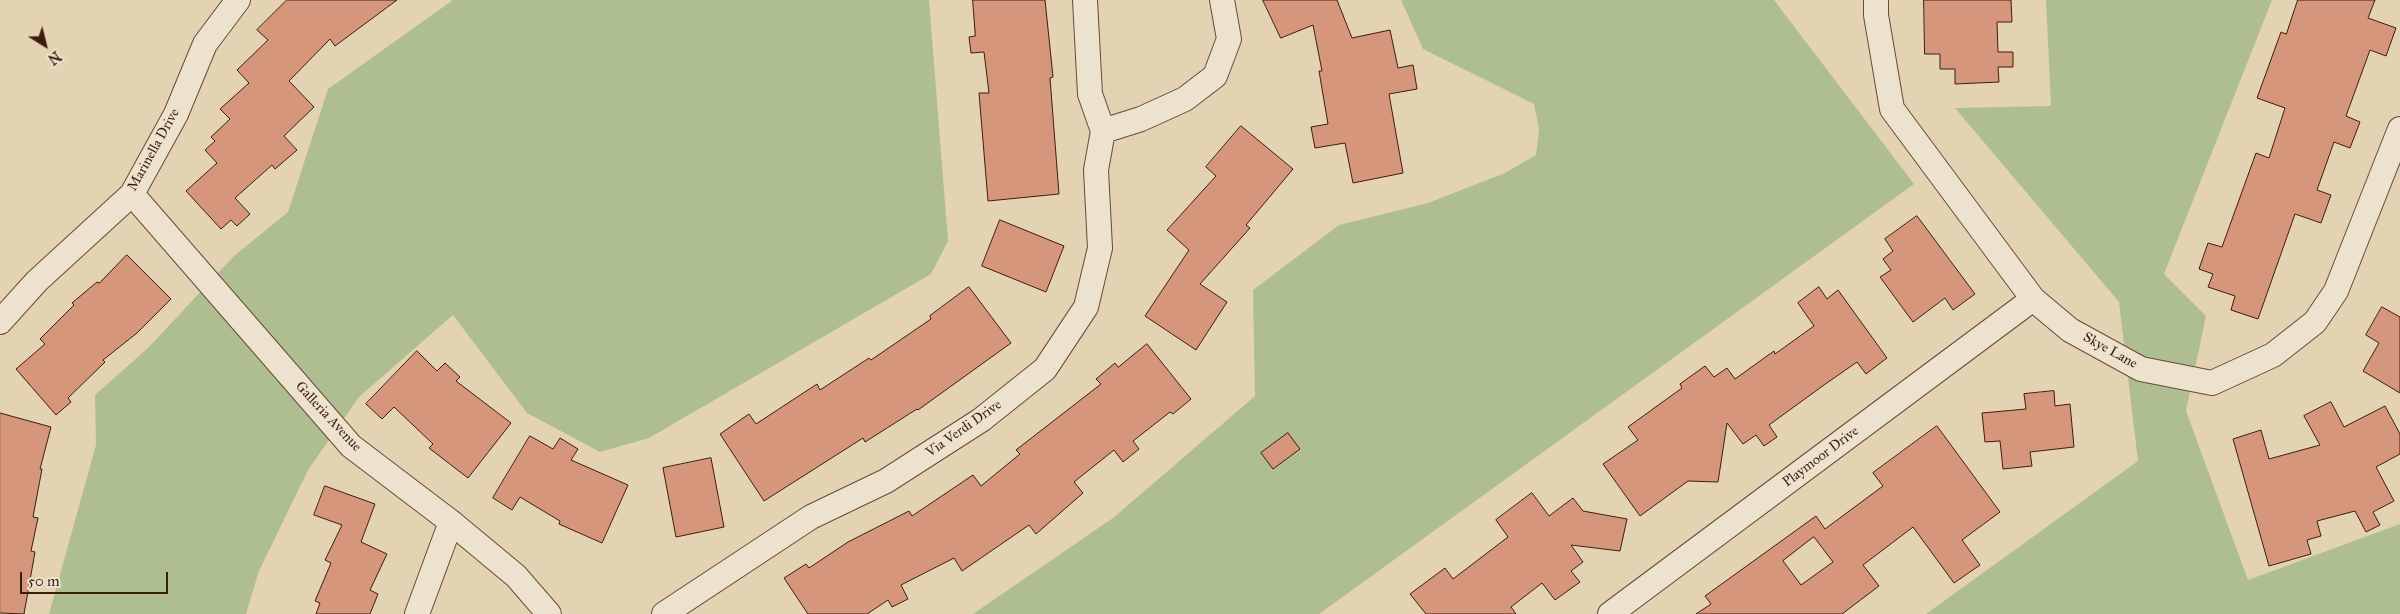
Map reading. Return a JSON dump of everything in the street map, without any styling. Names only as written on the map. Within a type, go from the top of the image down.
[{"type":"street","name":"Marinella Drive","points":[[0,322],[37,281],[132,194],[176,114],[205,44],[238,0]]},
{"type":"street","name":"Via Verdi Drive","points":[[664,614],[811,517],[886,481],[981,420],[1045,368],[1086,307],[1100,248],[1096,170],[1103,131],[1090,94],[1085,0]]},
{"type":"street","points":[[1103,131],[1142,119],[1185,99],[1215,76],[1229,39],[1222,0]]},
{"type":"street","name":"Skye Lane","points":[[1876,0],[1876,15],[1892,109],[2032,300],[2070,330],[2141,369],[2212,383],[2273,355],[2315,322],[2336,291],[2400,129]]},
{"type":"street","name":"Galleria Avenue","points":[[132,194],[352,446],[516,576],[549,614]]},
{"type":"street","name":"Playmoor Drive","points":[[1610,614],[2032,300]]},
{"type":"street","points":[[417,614],[450,522]]},
{"type":"green space","points":[[453,0],[929,0],[948,241],[931,274],[649,438],[600,452],[527,413],[453,315],[359,397],[308,470],[259,571],[246,614],[49,614],[96,445],[95,395],[149,347],[234,256],[288,212],[328,89]]},
{"type":"green space","points":[[1401,0],[1774,0],[1914,184],[1319,614],[973,614],[1113,518],[1255,396],[1253,290],[1339,225],[1428,203],[1505,173],[1536,155],[1539,129],[1534,104],[1423,49]]},
{"type":"green space","points":[[2046,0],[2272,0],[2164,274],[2206,316],[2186,411],[2248,580],[2400,524],[2400,614],[1926,614],[2138,461],[2119,302],[1955,108],[2051,106]]},
{"type":"building","points":[[287,0],[397,0],[335,46],[330,39],[289,81],[314,107],[284,136],[297,150],[275,169],[272,165],[235,198],[250,214],[237,226],[231,220],[221,229],[186,191],[217,163],[205,150],[215,141],[211,137],[230,119],[220,109],[249,83],[237,70],[268,40],[257,30]]},
{"type":"building","points":[[973,0],[1045,0],[1053,77],[1050,78],[1059,194],[988,201],[979,93],[989,93],[984,52],[971,53],[969,37],[975,36]]},
{"type":"building","points":[[1263,0],[1337,0],[1352,38],[1390,30],[1398,68],[1413,65],[1417,89],[1389,94],[1403,173],[1353,183],[1345,143],[1315,148],[1311,127],[1328,124],[1319,71],[1322,71],[1313,25],[1281,38]]},
{"type":"building","points":[[1924,0],[2011,0],[2012,22],[1997,22],[1998,52],[2013,52],[2013,67],[1998,67],[1999,82],[1955,84],[1955,69],[1940,69],[1940,54],[1925,54]]},
{"type":"building","points":[[2298,0],[2375,0],[2368,18],[2396,28],[2386,56],[2370,50],[2346,116],[2360,122],[2350,148],[2334,142],[2317,190],[2331,195],[2321,223],[2295,214],[2258,319],[2231,310],[2235,296],[2208,287],[2213,274],[2199,269],[2208,243],[2222,247],[2256,153],[2269,158],[2285,108],[2257,98],[2281,32],[2286,34]]},
{"type":"building","points":[[1241,126],[1293,169],[1246,225],[1250,228],[1200,284],[1227,302],[1196,350],[1145,316],[1189,250],[1167,230],[1216,176],[1206,167]]},
{"type":"building","points":[[1917,216],[1975,294],[1953,310],[1945,298],[1913,322],[1880,277],[1891,270],[1883,259],[1893,251],[1885,239]]},
{"type":"building","points":[[1000,220],[1064,246],[1046,292],[982,266]]},
{"type":"building","points":[[127,255],[171,299],[137,333],[103,360],[105,362],[68,398],[71,402],[56,415],[16,369],[45,344],[40,339],[74,305],[72,303],[97,282],[99,283]]},
{"type":"building","points":[[969,287],[1011,343],[918,410],[865,442],[863,438],[764,501],[720,434],[749,414],[756,424],[817,384],[820,390],[869,358],[871,360],[931,319],[930,316]]},
{"type":"building","points":[[1819,287],[1827,299],[1838,290],[1887,358],[1866,374],[1857,362],[1824,385],[1769,425],[1777,437],[1764,446],[1756,435],[1743,444],[1727,423],[1718,482],[1688,481],[1640,516],[1603,464],[1638,440],[1628,427],[1682,388],[1680,384],[1705,366],[1714,377],[1727,368],[1735,379],[1774,351],[1775,354],[1814,326],[1798,303]]},
{"type":"building","points":[[2382,307],[2400,317],[2400,393],[2363,371],[2379,343],[2366,335]]},
{"type":"building","points":[[1147,344],[1191,399],[1173,414],[1170,412],[1133,441],[1139,449],[1123,462],[1114,450],[1074,482],[1083,493],[1036,534],[1029,525],[962,571],[954,558],[901,585],[908,599],[892,607],[888,600],[867,614],[808,614],[784,578],[806,564],[809,568],[848,542],[909,511],[912,516],[973,475],[981,486],[1020,454],[1016,450],[1101,384],[1096,379],[1115,363],[1118,367]]},
{"type":"building","points":[[417,351],[437,371],[445,363],[460,377],[456,381],[511,423],[468,478],[429,448],[433,444],[394,407],[382,419],[366,404]]},
{"type":"building","points":[[2054,391],[2055,406],[2070,404],[2074,447],[2030,452],[2032,466],[2003,469],[2000,441],[1985,442],[1982,413],[2026,409],[2024,394]]},
{"type":"building","points":[[2331,402],[2344,427],[2385,406],[2400,434],[2400,454],[2376,467],[2394,501],[2373,512],[2380,525],[2366,532],[2355,511],[2317,521],[2321,536],[2307,540],[2311,554],[2269,566],[2233,439],[2261,430],[2269,459],[2320,445],[2304,416]]},
{"type":"building","points":[[0,413],[51,427],[40,469],[42,469],[33,517],[38,518],[31,551],[35,552],[24,614],[0,613]]},
{"type":"building","points":[[1937,426],[2000,512],[1962,540],[1980,565],[1954,583],[1913,527],[1863,565],[1879,586],[1842,614],[1696,614],[1711,604],[1705,596],[1816,516],[1825,529],[1883,486],[1873,473]],"holes":[[[1814,537],[1833,562],[1801,585],[1783,561]]]},
{"type":"building","points":[[1288,433],[1300,449],[1273,469],[1261,453]]},
{"type":"building","points":[[530,436],[553,449],[560,438],[578,449],[571,460],[628,485],[602,543],[559,524],[560,521],[520,497],[512,510],[493,498]]},
{"type":"building","points":[[711,458],[724,527],[676,537],[663,468]]},
{"type":"building","points":[[325,486],[375,504],[361,542],[387,554],[370,590],[378,594],[370,614],[316,614],[320,603],[315,601],[331,563],[325,560],[342,525],[314,515]]},
{"type":"building","points":[[1532,493],[1549,516],[1573,498],[1583,511],[1627,519],[1620,551],[1571,545],[1583,562],[1571,571],[1580,582],[1555,600],[1542,583],[1511,607],[1516,614],[1426,614],[1410,594],[1445,568],[1453,579],[1508,537],[1496,520]]}]
